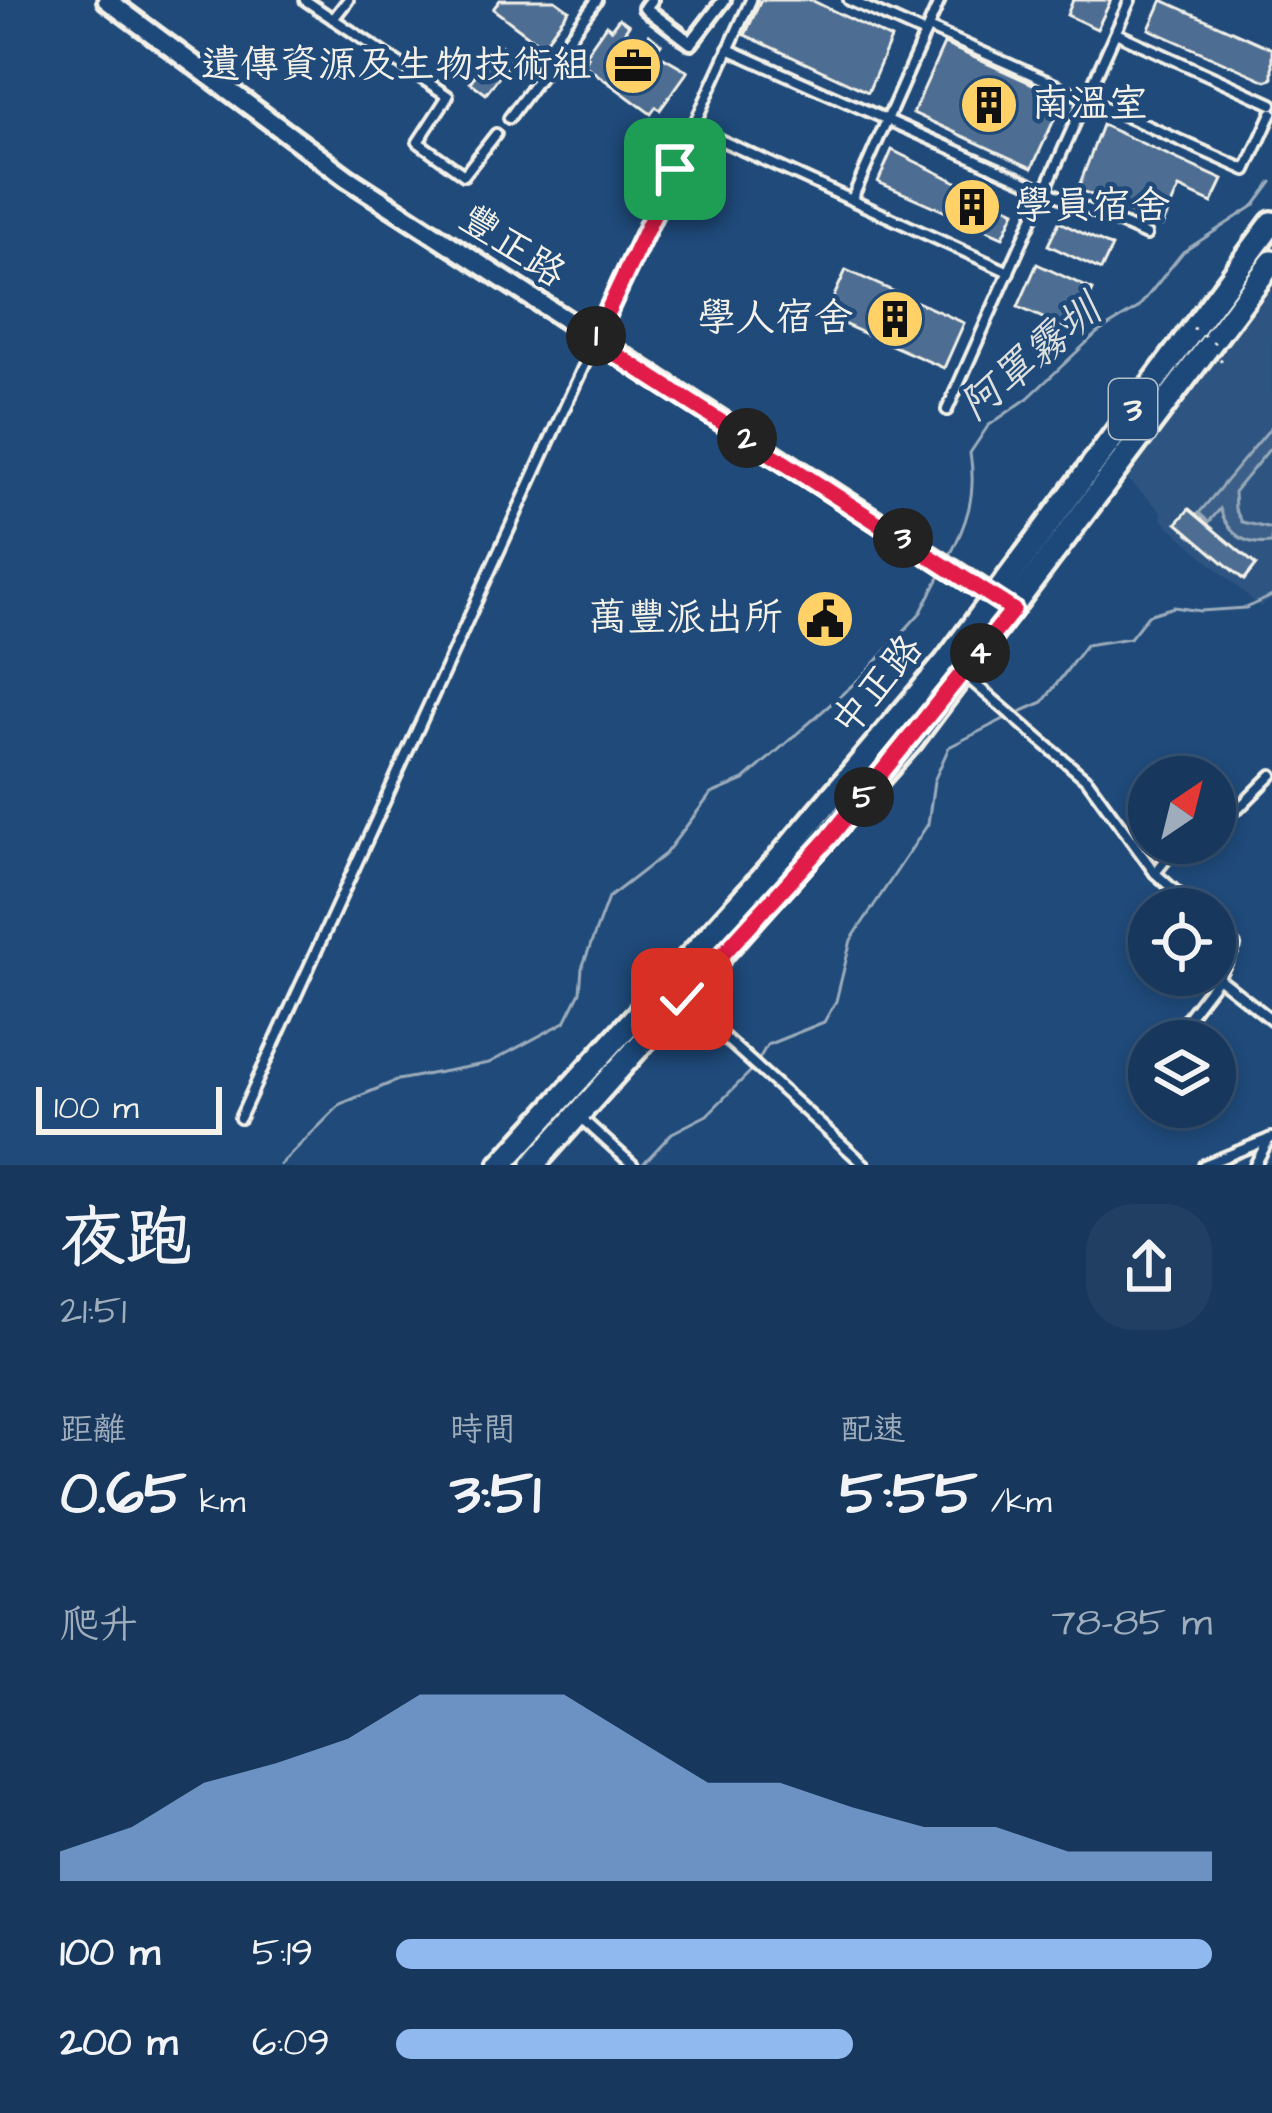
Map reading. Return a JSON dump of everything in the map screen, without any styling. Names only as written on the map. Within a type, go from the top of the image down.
[{"type":"main road","name":"中正路","points":[[1005,604],[1272,223]]},
{"type":"main road","name":"中正路","points":[[533,1165],[829,838],[954,668],[1272,262]]},
{"type":"main road","name":"中正路","points":[[501,1165],[954,668]]},
{"type":"street","name":"豐正路","points":[[106,0],[347,178],[1005,604]]},
{"type":"street","points":[[651,0],[645,8],[691,44],[724,0]]},
{"type":"lane","points":[[305,0],[448,96],[418,142],[464,176],[496,134]]},
{"type":"lane","points":[[333,19],[348,0]]},
{"type":"lane","points":[[509,118],[597,0]]},
{"type":"lane","points":[[240,1118],[751,0]]},
{"type":"lane","points":[[849,0],[1246,170],[1272,113]]},
{"type":"lane","points":[[852,199],[940,0]]},
{"type":"lane","points":[[947,410],[1130,0]]},
{"type":"lane","points":[[1116,33],[1272,104]]},
{"type":"lane","points":[[728,49],[1146,235]]},
{"type":"lane","points":[[694,128],[1009,272]]},
{"type":"lane","points":[[954,668],[1088,781],[1155,873],[1172,888]]},
{"type":"lane","points":[[1236,809],[1272,775]]},
{"type":"lane","points":[[1155,873],[1162,864]]},
{"type":"lane","points":[[664,981],[865,1165]]},
{"type":"lane","points":[[1236,992],[1272,1020]]},
{"type":"lane","points":[[1186,1020],[1204,996]]},
{"type":"lane","points":[[576,1114],[633,1165]]},
{"type":"lane","points":[[1204,1165],[1271,1138]]},
{"type":"lane","points":[[1255,1165],[1271,1138]]},
{"type":"path","points":[[1183,321],[1227,352]]},
{"type":"shaded area","points":[[1272,286],[1272,599],[1260,607],[1161,519],[1162,512],[1127,479]]},
{"type":"shaded area","points":[[1272,426],[1272,446],[1234,492],[1242,522],[1272,529],[1272,543],[1254,543],[1233,532],[1220,509],[1209,522],[1199,513]]},
{"type":"building","points":[[500,0],[555,0],[569,10],[542,46],[493,9]]},
{"type":"building","points":[[761,0],[811,0],[891,39],[868,92],[745,35]]},
{"type":"building","points":[[1073,0],[1111,0],[1097,29],[1067,15]]},
{"type":"building","points":[[1162,0],[1272,49],[1272,79],[1266,81],[1149,29]]},
{"type":"building","name":"遺傳資源及生物技術組","points":[[619,18],[629,25],[625,31],[643,44],[649,35],[661,44],[655,52],[688,71],[660,110],[656,107],[651,114],[583,64],[606,25],[611,29]]},
{"type":"building","points":[[499,44],[515,56],[486,94],[470,82]]},
{"type":"building","name":"南溫室","points":[[944,44],[1064,98],[1032,168],[913,113]]},
{"type":"building","points":[[1102,125],[1223,180],[1212,203],[1179,188],[1162,226],[1078,189]]},
{"type":"building","points":[[892,150],[1015,211],[1003,237],[878,182]]},
{"type":"building","points":[[1059,222],[1112,247],[1101,270],[1048,245]]},
{"type":"building","points":[[1037,264],[1093,290],[1075,332],[1018,307]]},
{"type":"building","name":"學人宿舍","points":[[846,270],[964,323],[944,368],[825,316]]},
{"type":"building","points":[[1189,509],[1256,565],[1244,580],[1177,523]]},
{"type":"waterway","name":"阿罩霧圳","points":[[947,561],[969,509],[970,453],[988,426],[1028,398],[1097,333],[1138,308],[1183,252],[1255,205],[1272,182]]},
{"type":"waterway","name":"阿罩霧圳","points":[[280,1165],[341,1104],[398,1080],[489,1063],[565,1022],[580,992],[582,968],[608,898],[665,854],[711,794],[744,780],[865,674],[921,612],[943,570]]},
{"type":"waterway","points":[[1015,714],[1043,702],[1086,645],[1130,638],[1148,615],[1174,607],[1200,611],[1246,608],[1272,596]]},
{"type":"waterway","points":[[758,1061],[767,1045],[824,1022],[836,1001],[851,940],[928,824],[934,781],[949,747],[1006,718]]},
{"type":"waterway","points":[[642,1165],[672,1133],[707,1115],[753,1069]]},
{"type":"place","name":"遺傳資源及生物技術組","points":[[633,66]]},
{"type":"place","name":"南溫室","points":[[989,105]]},
{"type":"place","name":"學員宿舍","points":[[972,207]]},
{"type":"place","name":"學人宿舍","points":[[895,319]]},
{"type":"place","name":"萬豐派出所","points":[[825,619]]},
{"type":"route","points":[[675,169],[594,340],[1013,610],[829,838],[682,999]]}]
